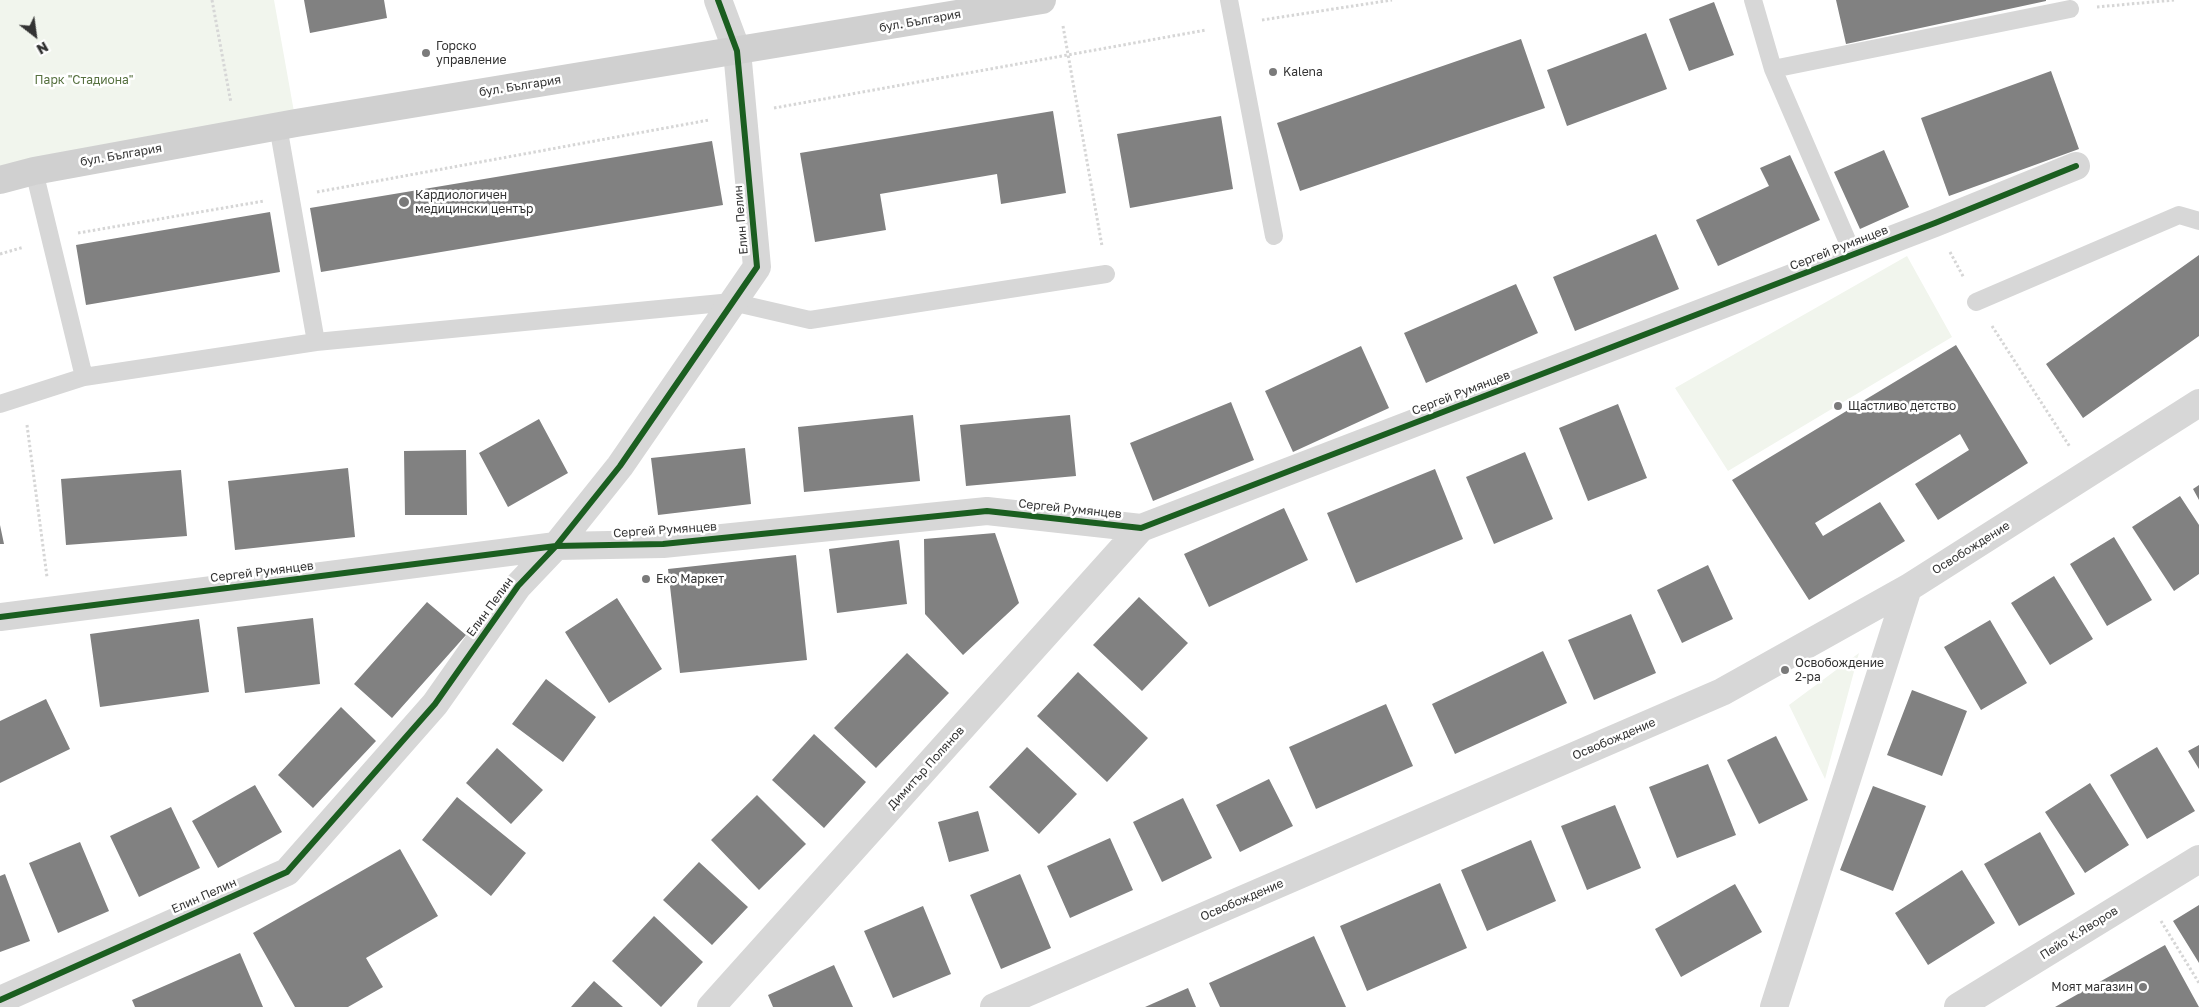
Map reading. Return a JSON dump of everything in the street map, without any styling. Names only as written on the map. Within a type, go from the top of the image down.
[{"type":"main road","name":"бул. България","points":[[0,180],[34,171],[278,126],[1042,0]]},
{"type":"street","name":"Елин Пелин","points":[[0,1000],[287,872],[435,704],[518,586],[556,546],[620,466],[756,266],[737,51],[718,0]]},
{"type":"street","name":"Сергей Румянцев","points":[[0,617],[556,546],[663,544],[986,511],[1141,528],[1935,223],[2076,166]]},
{"type":"street","name":"Освобождение","points":[[994,1007],[1722,692],[1908,588],[2199,403]]},
{"type":"street","name":"Димитър Полянов","points":[[711,1007],[1141,528]]},
{"type":"street","points":[[1774,1007],[1908,588]]},
{"type":"street","name":"Пейо К.Яворов","points":[[1958,1007],[2199,859]]},
{"type":"lane","points":[[1229,0],[1274,236]]},
{"type":"lane","points":[[1753,0],[1773,69],[1853,254]]},
{"type":"lane","points":[[1773,69],[2070,9]]},
{"type":"lane","points":[[278,126],[316,342]]},
{"type":"lane","points":[[34,171],[84,377]]},
{"type":"lane","points":[[1976,302],[2179,214],[2199,221]]},
{"type":"lane","points":[[0,404],[84,377],[316,342],[732,302],[810,320],[1106,274]]},
{"type":"path","points":[[212,0],[237,134]]},
{"type":"path","points":[[0,254],[50,238],[1234,25],[1392,0]]},
{"type":"path","points":[[2070,9],[2174,0]]},
{"type":"path","points":[[1061,18],[1106,274]]},
{"type":"path","points":[[1935,223],[1976,302],[2072,451]]},
{"type":"path","points":[[23,397],[52,611]]},
{"type":"path","points":[[2144,893],[2199,982]]},
{"type":"green space","name":"Парк \"Стадиона\"","points":[[0,0],[274,0],[296,123],[0,180]]},
{"type":"green space","points":[[1907,256],[1952,337],[1728,471],[1675,388]]},
{"type":"green space","points":[[1859,653],[1825,779],[1789,705]]},
{"type":"building","points":[[304,0],[384,0],[387,18],[310,33]]},
{"type":"building","points":[[1836,0],[2046,0],[2046,1],[1846,44]]},
{"type":"building","points":[[1714,2],[1734,55],[1689,71],[1669,19]]},
{"type":"building","points":[[1646,33],[1667,89],[1567,126],[1547,70]]},
{"type":"building","points":[[1521,39],[1545,108],[1300,191],[1277,123]]},
{"type":"building","points":[[2051,71],[2079,149],[1949,196],[1921,118]]},
{"type":"building","points":[[1053,111],[1066,193],[1001,204],[997,174],[880,194],[886,230],[815,242],[800,153]]},
{"type":"building","points":[[1221,116],[1233,189],[1130,208],[1117,134]]},
{"type":"building","points":[[712,141],[723,205],[321,272],[310,208]]},
{"type":"building","points":[[1884,150],[1909,207],[1860,229],[1834,172]]},
{"type":"building","points":[[1790,155],[1820,220],[1718,266],[1696,220],[1769,186],[1760,168]]},
{"type":"building","points":[[270,212],[280,272],[86,305],[76,245]]},
{"type":"building","points":[[1656,234],[1679,289],[1575,331],[1553,277]]},
{"type":"building","points":[[2199,255],[2199,336],[2083,418],[2046,364]]},
{"type":"building","points":[[1516,284],[1538,333],[1426,383],[1404,333]]},
{"type":"building","points":[[1956,345],[2028,463],[1938,520],[1915,484],[1969,450],[1960,434],[1815,523],[1823,536],[1880,502],[1905,541],[1809,600],[1732,480]]},
{"type":"building","points":[[1361,346],[1389,408],[1293,452],[1265,391]]},
{"type":"building","points":[[1231,402],[1254,460],[1153,501],[1130,443]]},
{"type":"building","points":[[1618,404],[1647,478],[1588,501],[1559,428]]},
{"type":"building","points":[[913,415],[920,481],[804,492],[798,427]]},
{"type":"building","points":[[1070,415],[1076,476],[966,486],[960,425]]},
{"type":"building","points":[[539,419],[568,473],[508,507],[479,453]]},
{"type":"building","points":[[745,448],[751,504],[658,515],[651,458]]},
{"type":"building","points":[[466,450],[467,515],[405,515],[404,451]]},
{"type":"building","points":[[1525,452],[1553,519],[1494,544],[1466,477]]},
{"type":"building","points":[[348,468],[355,537],[235,550],[228,481]]},
{"type":"building","points":[[1435,469],[1463,539],[1356,583],[1327,513]]},
{"type":"building","points":[[181,470],[187,536],[66,545],[61,479]]},
{"type":"building","points":[[2199,485],[2199,500],[2193,489]]},
{"type":"building","points":[[2180,496],[2199,525],[2199,574],[2174,591],[2132,527]]},
{"type":"building","points":[[1284,508],[1308,560],[1209,607],[1184,554]]},
{"type":"building","points":[[0,525],[4,544],[0,544]]},
{"type":"building","points":[[995,533],[1019,603],[963,655],[925,614],[924,539]]},
{"type":"building","points":[[2114,537],[2152,600],[2107,626],[2070,564]]},
{"type":"building","points":[[899,540],[907,604],[837,613],[829,549]]},
{"type":"building","points":[[796,555],[807,660],[680,673],[668,569]]},
{"type":"building","points":[[1708,565],[1733,619],[1682,643],[1657,590]]},
{"type":"building","points":[[2054,576],[2093,639],[2050,665],[2011,603]]},
{"type":"building","points":[[1139,597],[1188,643],[1142,691],[1093,645]]},
{"type":"building","points":[[617,598],[662,669],[609,703],[565,632]]},
{"type":"building","points":[[427,602],[466,635],[392,718],[354,684]]},
{"type":"building","points":[[1631,614],[1656,673],[1594,700],[1568,640]]},
{"type":"building","points":[[313,618],[320,684],[245,693],[237,627]]},
{"type":"building","points":[[199,619],[209,692],[100,707],[90,634]]},
{"type":"building","points":[[1990,620],[2027,683],[1981,710],[1944,647]]},
{"type":"building","points":[[1543,651],[1567,703],[1455,754],[1432,704]]},
{"type":"building","points":[[907,653],[949,693],[876,768],[834,728]]},
{"type":"building","points":[[1078,672],[1148,738],[1107,782],[1037,716]]},
{"type":"building","points":[[546,679],[596,717],[563,762],[512,724]]},
{"type":"building","points":[[1912,690],[1967,711],[1942,776],[1887,755]]},
{"type":"building","points":[[46,699],[70,749],[0,783],[0,721]]},
{"type":"building","points":[[1386,704],[1413,766],[1316,809],[1289,747]]},
{"type":"building","points":[[341,707],[376,741],[313,808],[278,775]]},
{"type":"building","points":[[814,734],[866,782],[824,828],[772,780]]},
{"type":"building","points":[[1776,736],[1808,800],[1759,824],[1727,760]]},
{"type":"building","points":[[2199,745],[2199,769],[2188,751]]},
{"type":"building","points":[[1027,747],[1077,794],[1039,834],[989,787]]},
{"type":"building","points":[[2157,747],[2195,811],[2147,839],[2110,775]]},
{"type":"building","points":[[497,748],[543,790],[511,824],[466,783]]},
{"type":"building","points":[[1708,764],[1736,835],[1677,858],[1649,787]]},
{"type":"building","points":[[1269,779],[1293,826],[1240,852],[1216,805]]},
{"type":"building","points":[[2090,783],[2129,845],[2085,873],[2045,812]]},
{"type":"building","points":[[255,785],[282,832],[218,868],[192,821]]},
{"type":"building","points":[[1873,786],[1926,806],[1893,891],[1840,870]]},
{"type":"building","points":[[757,795],[806,844],[759,890],[711,840]]},
{"type":"building","points":[[457,797],[526,853],[491,896],[422,840]]},
{"type":"building","points":[[1183,798],[1212,858],[1162,882],[1133,822]]},
{"type":"building","points":[[1615,805],[1641,868],[1587,890],[1561,826]]},
{"type":"building","points":[[171,807],[200,868],[139,897],[110,836]]},
{"type":"building","points":[[978,811],[989,851],[949,862],[938,822]]},
{"type":"building","points":[[2040,832],[2075,894],[2019,926],[1984,864]]},
{"type":"building","points":[[1110,838],[1133,890],[1070,918],[1047,866]]},
{"type":"building","points":[[1531,840],[1556,901],[1487,931],[1461,870]]},
{"type":"building","points":[[80,842],[109,911],[58,933],[29,863]]},
{"type":"building","points":[[400,849],[438,916],[366,958],[383,987],[348,1007],[295,1007],[253,933]]},
{"type":"building","points":[[699,862],[748,907],[712,945],[663,900]]},
{"type":"building","points":[[1962,870],[1995,923],[1928,965],[1895,913]]},
{"type":"building","points":[[5,874],[30,941],[0,952],[0,876]]},
{"type":"building","points":[[1020,874],[1051,948],[1001,969],[970,895]]},
{"type":"building","points":[[1440,883],[1467,948],[1367,991],[1340,926]]},
{"type":"building","points":[[1735,884],[1762,932],[1681,977],[1655,929]]},
{"type":"building","points":[[2199,905],[2199,963],[2173,921]]},
{"type":"building","points":[[923,906],[951,974],[893,998],[864,931]]},
{"type":"building","points":[[654,916],[703,962],[661,1007],[612,961]]},
{"type":"building","points":[[1314,936],[1346,1007],[1220,1007],[1209,983]]},
{"type":"building","points":[[2165,945],[2199,1007],[2055,1007]]},
{"type":"building","points":[[240,953],[263,1007],[135,1007],[132,1000]]},
{"type":"building","points":[[834,965],[853,1007],[773,1007],[768,995]]},
{"type":"building","points":[[594,981],[623,1007],[571,1007]]},
{"type":"building","points":[[1188,988],[1196,1007],[1145,1007]]},
{"type":"cycle path","points":[[0,1000],[287,872],[435,704],[518,586],[556,546],[620,466],[757,267],[737,51],[718,0]]},
{"type":"cycle path","points":[[0,617],[556,546],[663,544],[987,511],[1141,528],[1935,223],[2076,166]]},
{"type":"place","name":"Горско управление","points":[[426,53]]},
{"type":"place","name":"Kalena","points":[[1273,72]]},
{"type":"place","name":"Кардиологичен медицински център","points":[[404,202]]},
{"type":"place","name":"Щастливо детство","points":[[1838,406]]},
{"type":"place","name":"Еко Маркет","points":[[646,579]]},
{"type":"place","name":"Освобождение 2-ра","points":[[1785,670]]},
{"type":"place","name":"Моят магазин","points":[[2143,987]]}]
